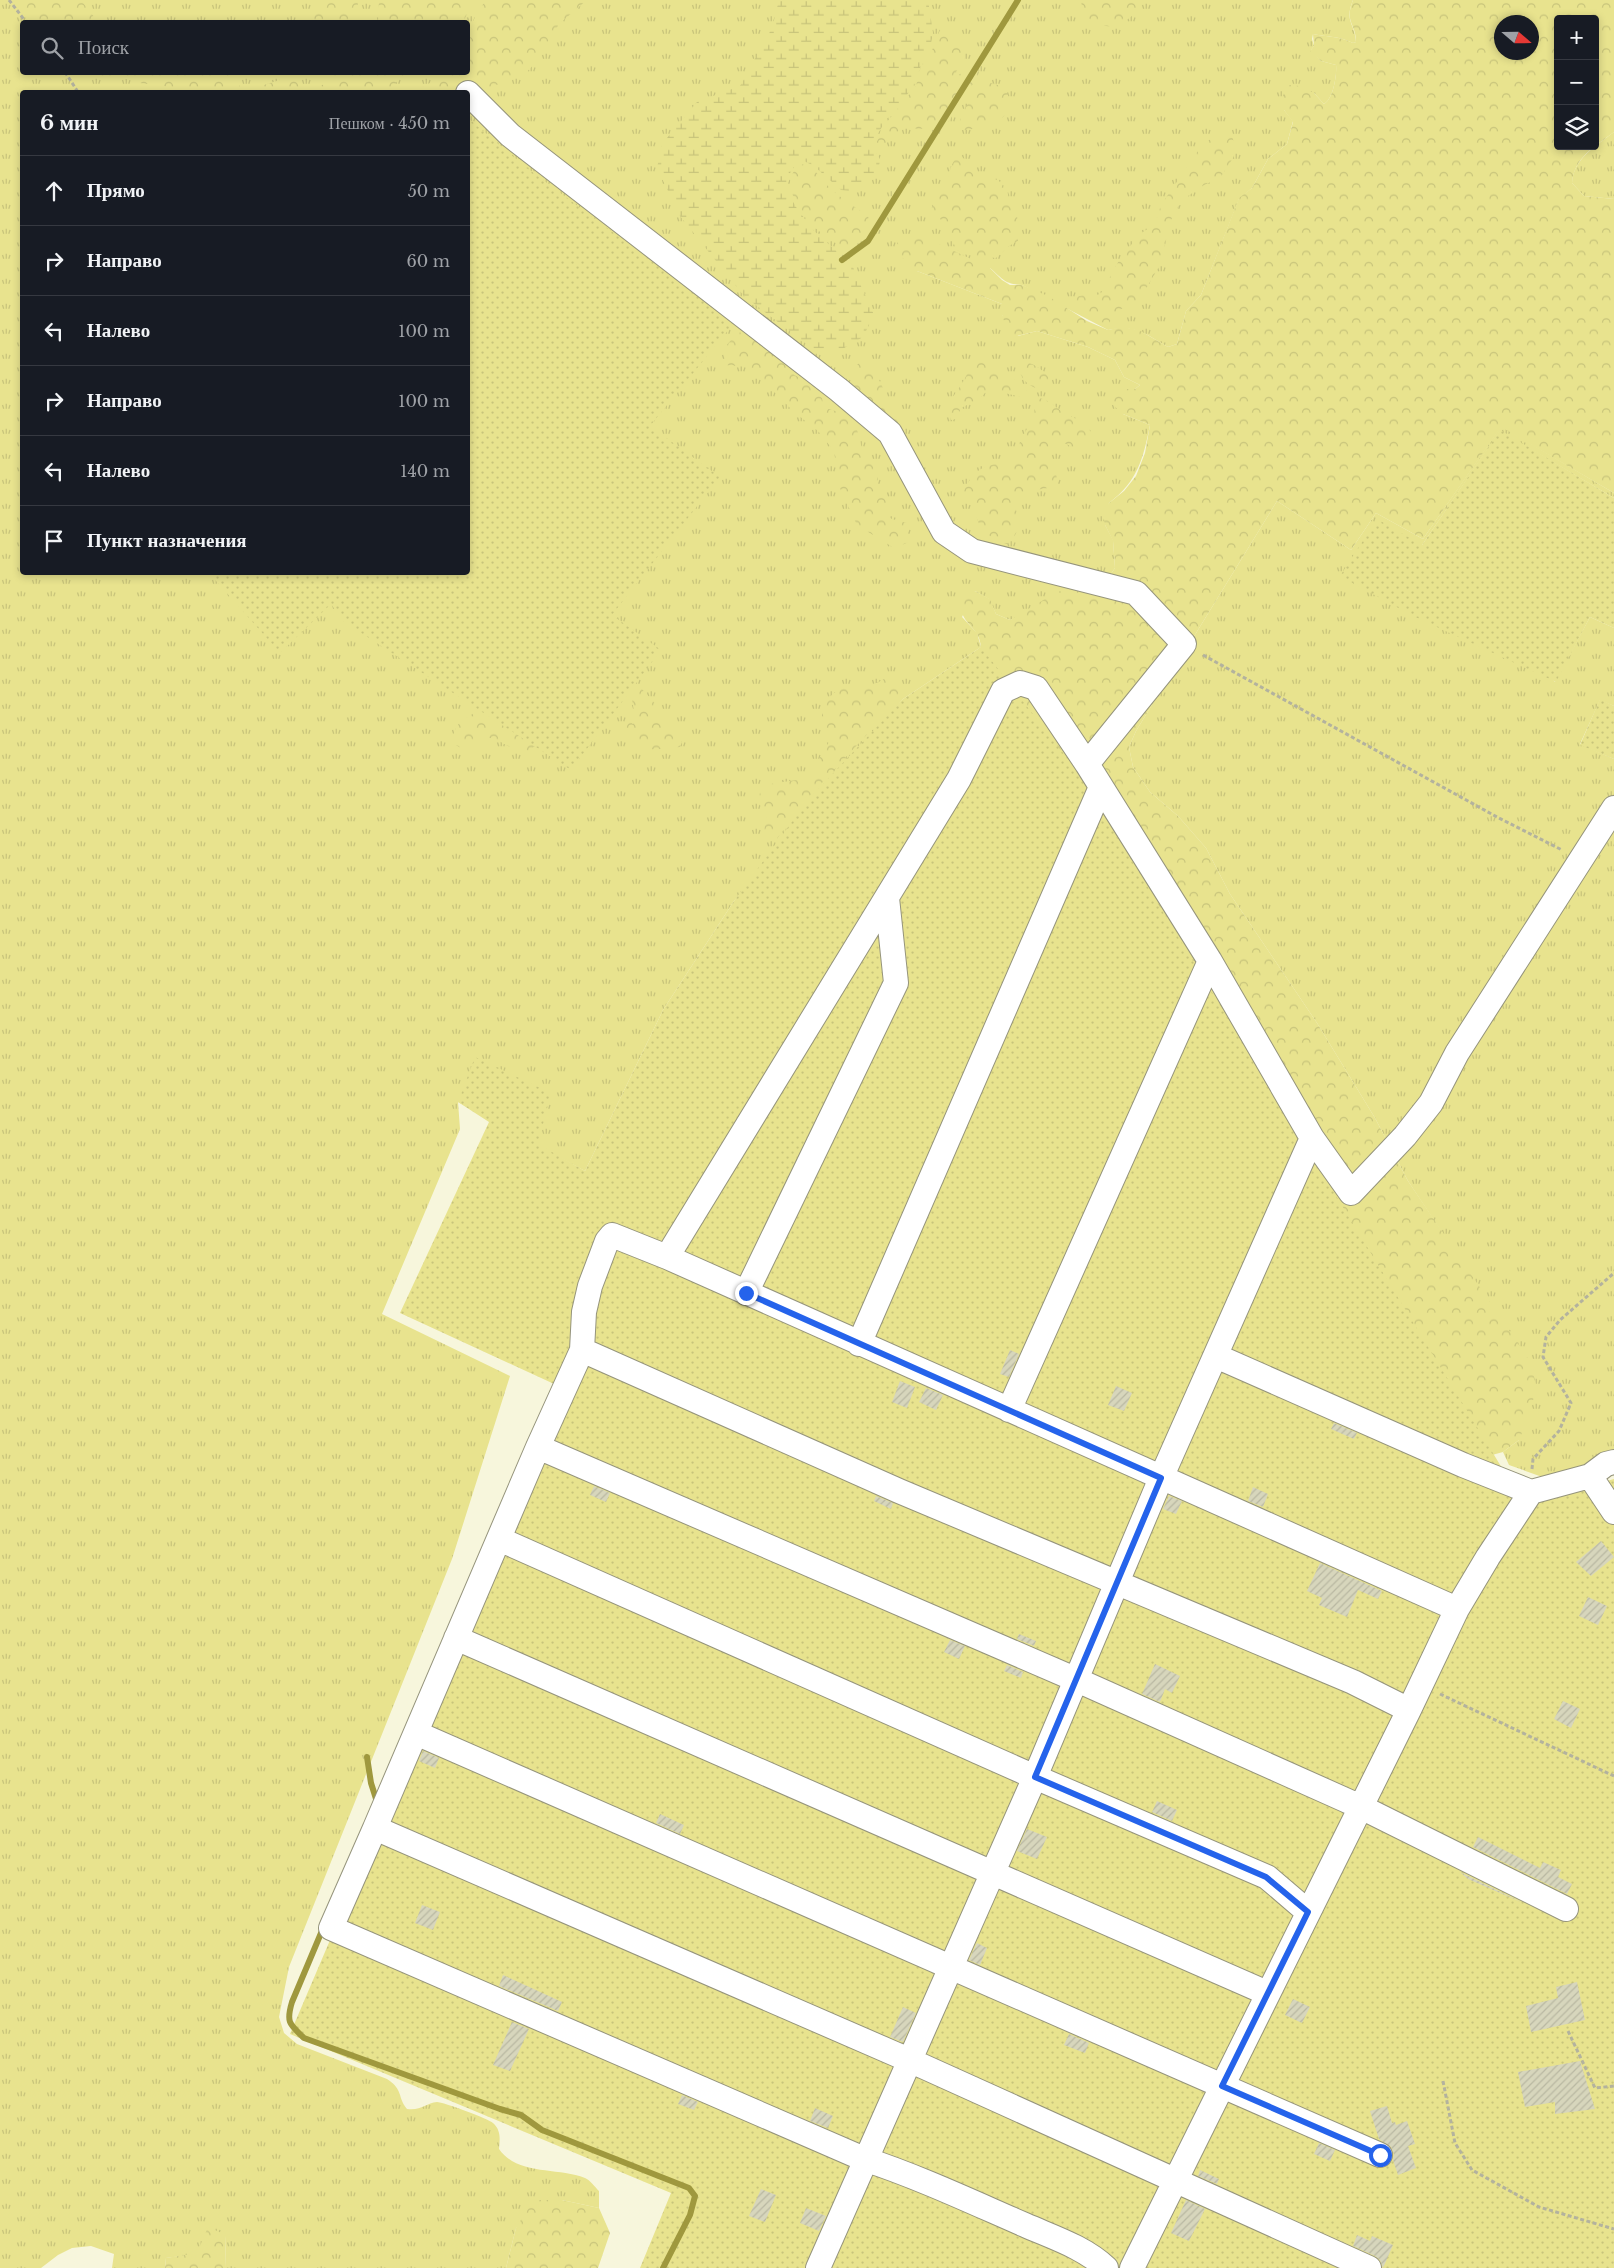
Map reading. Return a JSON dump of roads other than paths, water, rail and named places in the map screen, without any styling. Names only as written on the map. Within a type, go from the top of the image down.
[{"type":"lane","points":[[470,95],[510,135],[838,390],[890,433],[944,532],[972,552],[1136,593],[1184,644],[1087,764]]},
{"type":"lane","points":[[667,1257],[959,779],[1004,691],[1020,683],[1036,688],[1087,764],[1210,961],[1312,1138],[1351,1194],[1406,1136],[1431,1103],[1457,1053],[1614,808]]},
{"type":"lane","points":[[859,1344],[1101,787]]},
{"type":"lane","points":[[746,1293],[896,983],[887,898]]},
{"type":"lane","points":[[1009,1410],[1210,961]]},
{"type":"lane","points":[[818,2268],[864,2159],[1035,1777],[1161,1478],[1312,1138]]},
{"type":"lane","points":[[1106,2268],[1088,2253],[934,2186],[864,2159],[331,1928],[538,1447],[582,1350],[584,1312],[590,1286],[607,1242],[612,1235],[667,1257],[1457,1609]]},
{"type":"lane","points":[[582,1350],[899,1490],[1353,1682],[1409,1710]]},
{"type":"lane","points":[[1216,1356],[1463,1465],[1531,1492],[1590,1476],[1606,1464],[1614,1462]]},
{"type":"lane","points":[[538,1447],[1076,1680],[1361,1807],[1566,1908]]},
{"type":"lane","points":[[1590,1476],[1614,1512]]},
{"type":"lane","points":[[1132,2268],[1267,1992],[1422,1685],[1457,1609],[1488,1557],[1531,1492]]},
{"type":"lane","points":[[499,1539],[1035,1777],[1266,1877],[1308,1912]]},
{"type":"lane","points":[[456,1638],[1267,1992]]},
{"type":"lane","points":[[416,1734],[1380,2155]]},
{"type":"lane","points":[[375,1828],[909,2060],[1369,2268]]},
{"type":"waterway","points":[[842,260],[868,241],[1018,0]]},
{"type":"waterway","points":[[367,1757],[371,1783],[378,1805]]},
{"type":"waterway","points":[[324,1926],[292,2002],[289,2014],[292,2026],[304,2038],[521,2115],[542,2130],[689,2188],[695,2196],[690,2215],[663,2268]]}]
